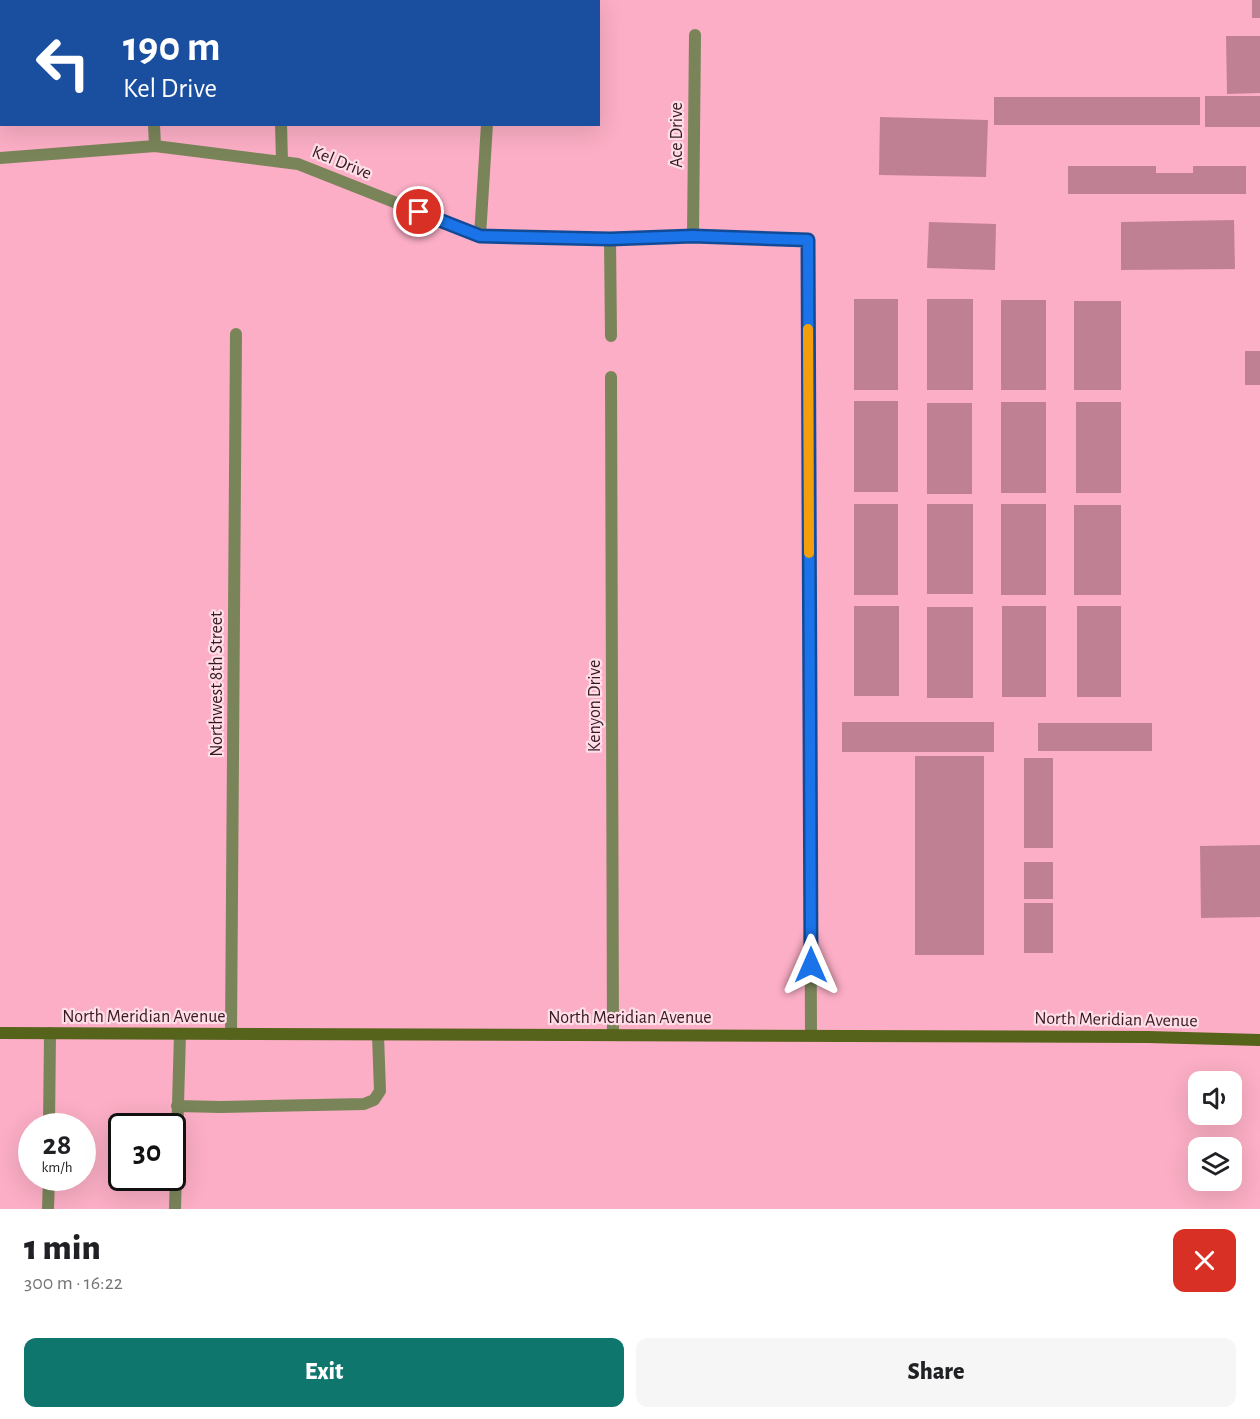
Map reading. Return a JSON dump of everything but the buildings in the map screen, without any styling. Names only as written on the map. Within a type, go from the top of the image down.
[{"type":"main road","name":"North Meridian Avenue","points":[[0,1033],[811,1035],[1260,1040]]},
{"type":"street","name":"Ace Drive","points":[[693,236],[694,35]]},
{"type":"street","points":[[153,126],[155,146]]},
{"type":"street","points":[[281,126],[282,162]]},
{"type":"street","points":[[480,236],[487,126]]},
{"type":"street","name":"Kel Drive","points":[[0,158],[155,146],[298,164],[480,236],[610,239],[693,236],[808,240],[811,1035]]},
{"type":"street","points":[[610,239],[611,336]]},
{"type":"street","name":"Northwest 8th Street","points":[[231,1034],[236,334]]},
{"type":"street","name":"Kenyon Drive","points":[[611,377],[613,1035]]},
{"type":"street","points":[[49,1113],[50,1033]]},
{"type":"street","points":[[175,1209],[180,1034]]},
{"type":"street","points":[[177,1106],[364,1104],[374,1100],[380,1091],[378,1035]]},
{"type":"street","points":[[48,1209],[49,1191]]},
{"type":"slow traffic","points":[[808,329],[809,553]]},
{"type":"route","points":[[419,212],[480,236],[610,239],[693,236],[808,240],[811,965]]}]
